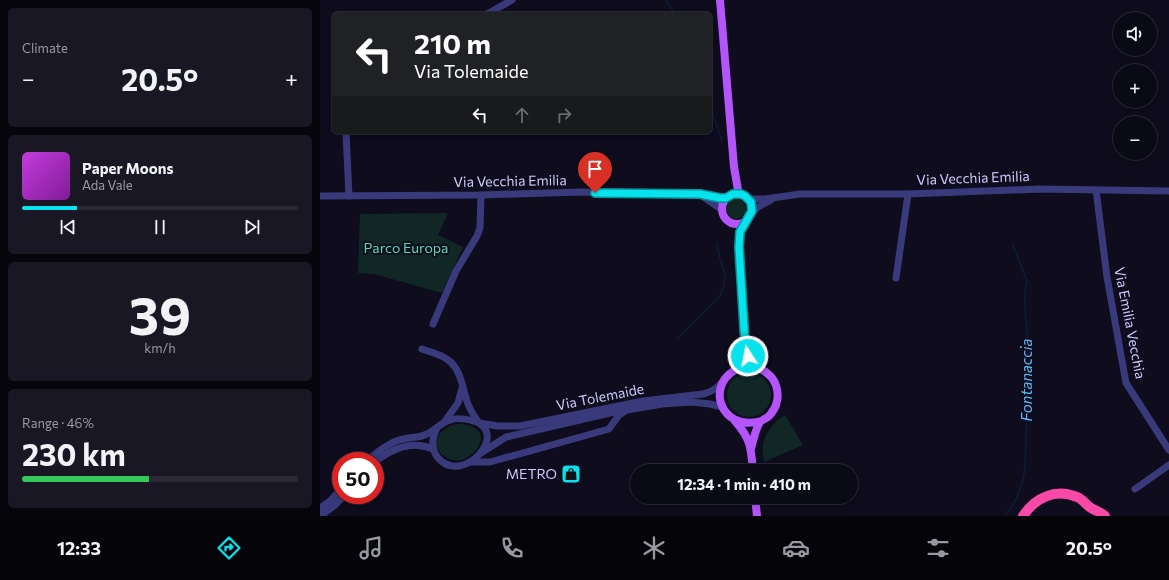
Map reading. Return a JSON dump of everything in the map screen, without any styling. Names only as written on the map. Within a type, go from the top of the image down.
[{"type":"highway","points":[[1023,516],[1036,501],[1054,494],[1068,494],[1076,497],[1082,500],[1092,512],[1105,516]]},
{"type":"main road","points":[[720,0],[734,167],[738,190],[752,206],[750,216],[744,222],[734,224],[727,220]]},
{"type":"main road","points":[[721,209],[723,202],[732,187],[734,167]]},
{"type":"main road","points":[[727,197],[733,194],[744,196]]},
{"type":"main road","name":"Via Tolemaide","points":[[721,209],[723,216],[727,220],[737,238],[739,247]]},
{"type":"main road","name":"Via Tolemaide","points":[[750,216],[740,232],[739,247],[745,343],[748,356],[754,366]]},
{"type":"main road","name":"Via Tolemaide","points":[[723,382],[727,375],[734,370],[743,357],[745,343]]},
{"type":"main road","points":[[723,382],[720,391],[722,407],[728,415],[735,420],[752,424],[761,421],[774,410],[778,393],[776,384],[771,376],[754,366],[744,366],[734,370]]},
{"type":"main road","points":[[735,420],[745,433],[751,448],[752,464]]},
{"type":"main road","points":[[751,448],[761,421]]},
{"type":"main road","points":[[756,504],[757,516]]},
{"type":"street","points":[[491,12],[512,0]]},
{"type":"street","points":[[346,134],[349,196]]},
{"type":"street","name":"Via Vecchia Emilia","points":[[744,196],[753,199],[765,199],[800,194],[908,194],[1039,189],[1169,191]]},
{"type":"street","name":"Via Emilia Vecchia","points":[[1096,190],[1107,278],[1126,382],[1169,450]]},
{"type":"street","name":"Via Vecchia Emilia","points":[[320,196],[481,195],[580,192],[700,194],[715,198],[727,197]]},
{"type":"street","points":[[700,194],[721,209]]},
{"type":"street","points":[[896,278],[908,194]]},
{"type":"street","points":[[433,324],[456,271],[467,250],[477,236],[480,228],[481,195]]},
{"type":"street","points":[[750,216],[758,207],[778,197]]},
{"type":"street","points":[[422,349],[448,359],[459,373],[467,403],[473,415],[488,435],[481,453]]},
{"type":"street","name":"Via Tolemaide","points":[[462,382],[461,394],[458,403],[440,425],[434,434],[432,442],[436,456],[448,465],[455,466],[470,462],[506,437],[662,404],[690,402],[722,407]]},
{"type":"street","name":"Via Tolemaide","points":[[378,452],[392,443],[403,439],[422,436],[450,420],[464,419],[498,426],[520,426],[643,401],[703,394],[718,388],[723,382]]},
{"type":"street","points":[[470,462],[490,462],[609,429],[625,411]]},
{"type":"street","points":[[384,455],[404,446],[421,445],[433,449]]},
{"type":"street","points":[[1135,489],[1169,465]]},
{"type":"street","points":[[320,508],[332,499]]},
{"type":"street","points":[[320,516],[336,504]]},
{"type":"green space","points":[[732,199],[740,199],[746,205],[746,213],[740,219],[732,219],[726,213],[726,205]]},
{"type":"green space","name":"Parco Europa","points":[[448,213],[438,235],[463,247],[442,293],[374,274],[358,273],[360,214]]},
{"type":"green space","points":[[745,373],[753,373],[758,374],[765,379],[770,386],[770,404],[765,411],[758,416],[745,417],[737,414],[730,407],[727,399],[727,391],[730,383],[737,376]]},
{"type":"green space","points":[[785,415],[803,445],[764,462],[763,450],[765,437],[774,424]]},
{"type":"green space","points":[[457,424],[471,426],[479,432],[481,439],[478,448],[472,455],[463,459],[453,460],[444,456],[439,451],[437,441],[438,436],[446,428]]},
{"type":"waterway","points":[[666,0],[673,11]]},
{"type":"waterway","points":[[712,111],[722,141]]},
{"type":"waterway","points":[[677,339],[719,297],[724,286],[725,274],[717,243]]},
{"type":"waterway","name":"Fontanaccia","points":[[1005,516],[1016,499],[1023,481],[1025,467],[1029,353],[1025,310],[1025,291],[1027,281],[1012,243]]},
{"type":"place","name":"METRO","points":[[571,474]]},
{"type":"route","points":[[595,193],[700,194],[715,198],[726,198],[737,193],[745,196],[751,202],[752,211],[740,232],[739,247],[745,343],[748,356]]}]
